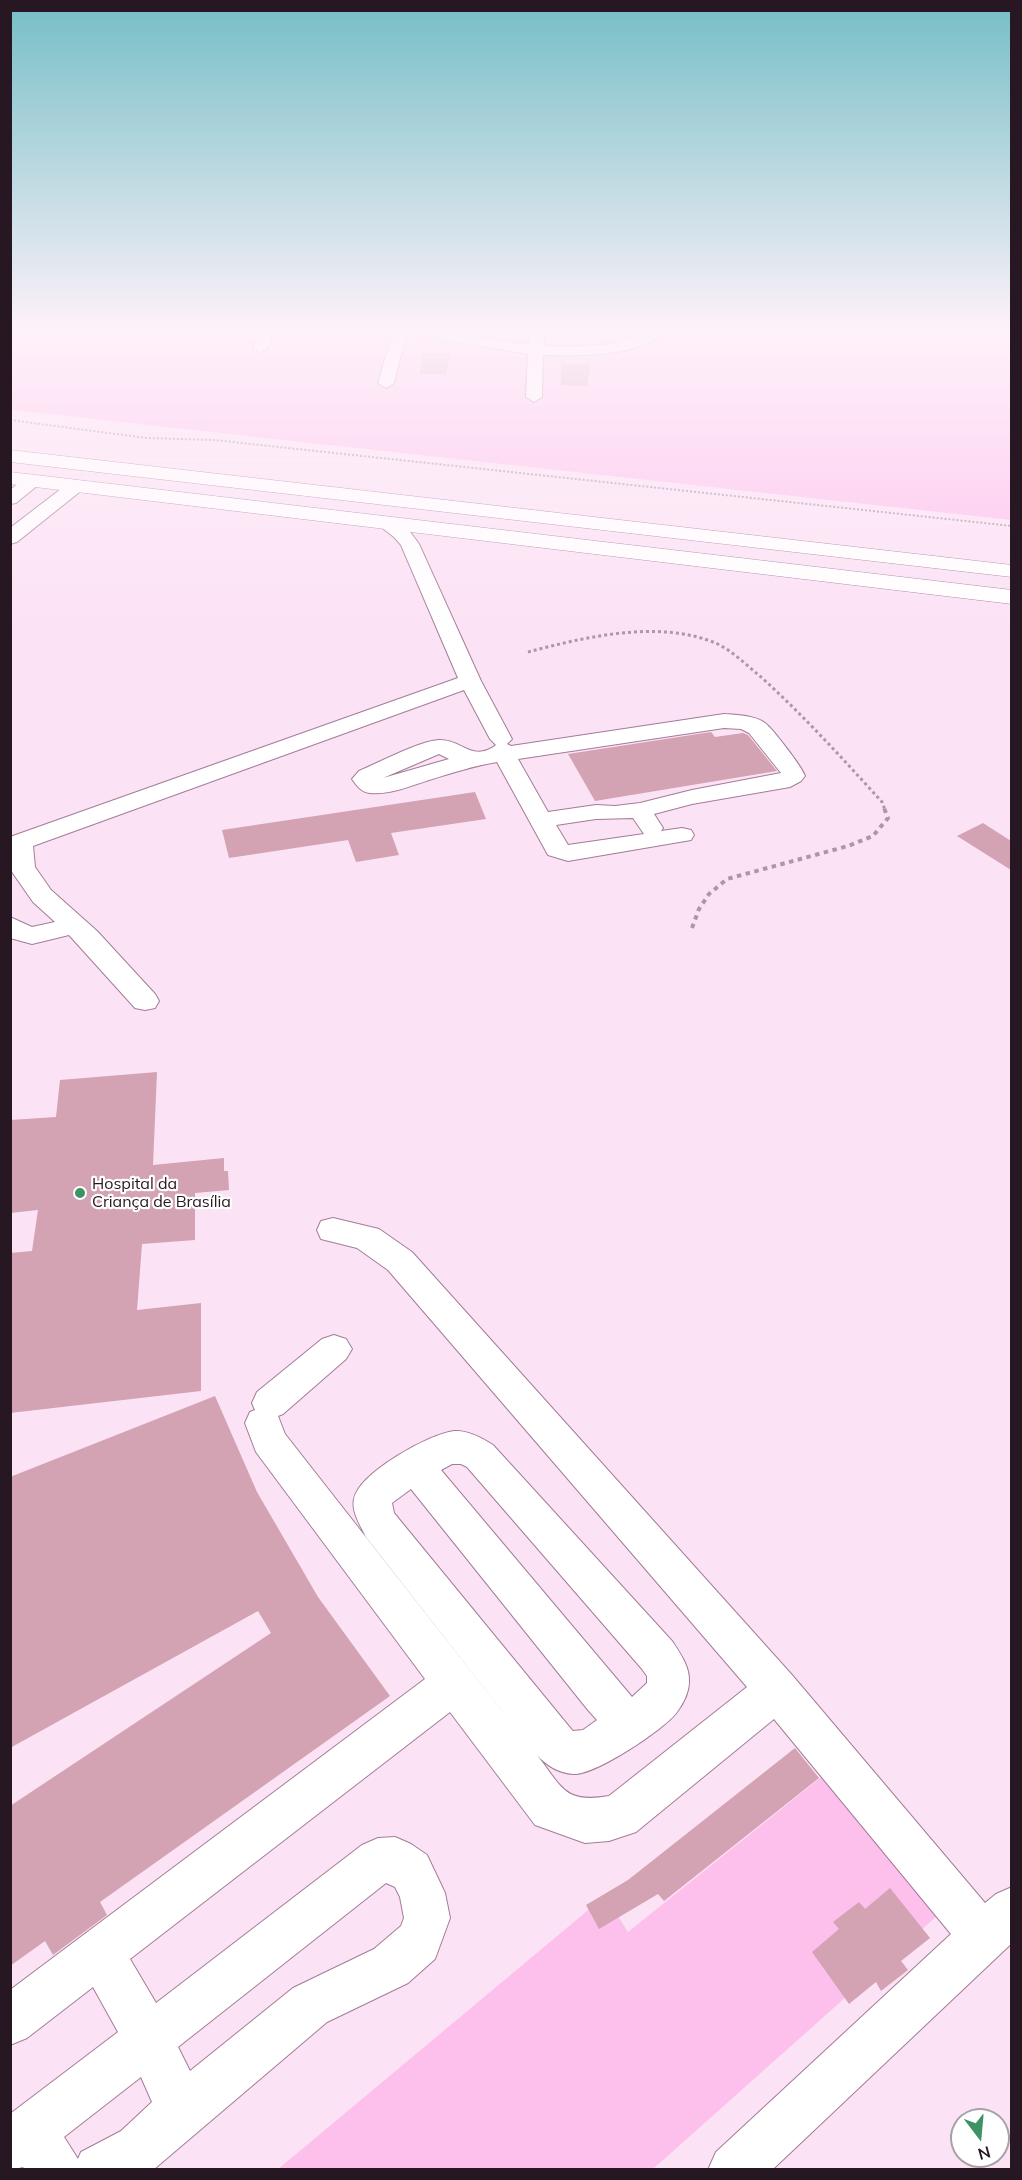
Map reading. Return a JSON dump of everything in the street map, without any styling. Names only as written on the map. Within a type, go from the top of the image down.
[{"type":"main road","points":[[18,456],[1011,571]]},
{"type":"main road","points":[[10,476],[24,469],[29,463],[18,456]]},
{"type":"main road","points":[[32,481],[35,474],[50,467],[78,463]]},
{"type":"main road","points":[[10,476],[32,481],[386,524],[1011,597]]},
{"type":"main road","points":[[896,584],[924,579],[926,572],[923,567],[904,558]]},
{"type":"main road","points":[[958,591],[957,577],[969,566]]},
{"type":"street","points":[[10,499],[32,481]]},
{"type":"street","points":[[12,535],[76,486]]},
{"type":"street","points":[[386,524],[401,533],[410,544],[470,681],[552,844],[561,852],[568,853],[682,834]]},
{"type":"street","points":[[410,544],[421,535],[446,531]]},
{"type":"street","points":[[145,1001],[73,924],[42,896],[22,867],[16,844],[470,681]]},
{"type":"street","points":[[469,760],[502,748],[724,721],[757,728],[793,776],[790,780],[782,782],[692,797],[640,810],[615,813],[596,812],[540,820]]},
{"type":"street","points":[[640,810],[657,838]]},
{"type":"street","points":[[10,912],[42,896]]},
{"type":"street","points":[[10,925],[16,932],[31,936],[46,935],[73,924]]},
{"type":"street","points":[[333,1230],[367,1238],[400,1261],[777,1690],[971,1922],[998,1922]]},
{"type":"street","points":[[334,1348],[267,1413],[269,1441],[308,1496],[551,1809],[579,1821],[603,1820],[620,1816],[777,1690]]},
{"type":"street","points":[[457,1446],[470,1448],[480,1456],[657,1655],[668,1672],[668,1686],[661,1700],[592,1748],[577,1752],[564,1750],[552,1740],[380,1525],[373,1511],[373,1498],[381,1488],[415,1466],[457,1446]]},
{"type":"street","points":[[415,1466],[627,1724]]},
{"type":"street","points":[[10,2021],[457,1688],[497,1669]]},
{"type":"street","points":[[32,2150],[149,2039],[378,1862],[395,1860],[411,1871],[422,1893],[427,1918],[418,1942],[391,1966],[310,2005],[182,2110],[139,2149],[99,2169]]},
{"type":"street","points":[[734,2169],[998,1922]]},
{"type":"street","points":[[100,1953],[149,2039],[182,2110]]},
{"type":"path","points":[[106,433],[146,438],[214,440],[1011,526]]},
{"type":"shaded area","points":[[218,433],[1011,433],[1011,520]]},
{"type":"shaded area","points":[[830,1770],[947,1907],[653,2169],[277,2170],[605,1896],[628,1932]]},
{"type":"building","points":[[711,732],[715,737],[743,733],[748,735],[777,771],[595,801],[568,754]]},
{"type":"building","points":[[475,792],[486,819],[391,833],[399,855],[356,862],[348,840],[229,858],[222,830]]},
{"type":"building","points":[[983,823],[1011,841],[1011,870],[957,836]]},
{"type":"building","points":[[157,1072],[153,1165],[224,1158],[224,1171],[228,1171],[229,1190],[195,1193],[195,1240],[142,1244],[137,1310],[201,1303],[201,1391],[10,1413],[10,1253],[32,1251],[38,1210],[10,1213],[10,1120],[56,1117],[60,1080]]},
{"type":"building","points":[[215,1396],[257,1492],[318,1597],[390,1696],[100,1902],[107,1915],[53,1955],[45,1941],[10,1966],[10,1806],[271,1633],[258,1611],[10,1748],[10,1477]]},
{"type":"building","points":[[795,1748],[819,1778],[664,1901],[658,1894],[599,1929],[586,1905],[628,1880]]},
{"type":"building","points":[[890,1888],[930,1938],[901,1961],[908,1970],[881,1991],[876,1982],[849,2004],[812,1952],[839,1929],[833,1922],[859,1902],[865,1909]]},
{"type":"place","name":"Hospital da Criança de Brasília","points":[[80,1193]]}]
